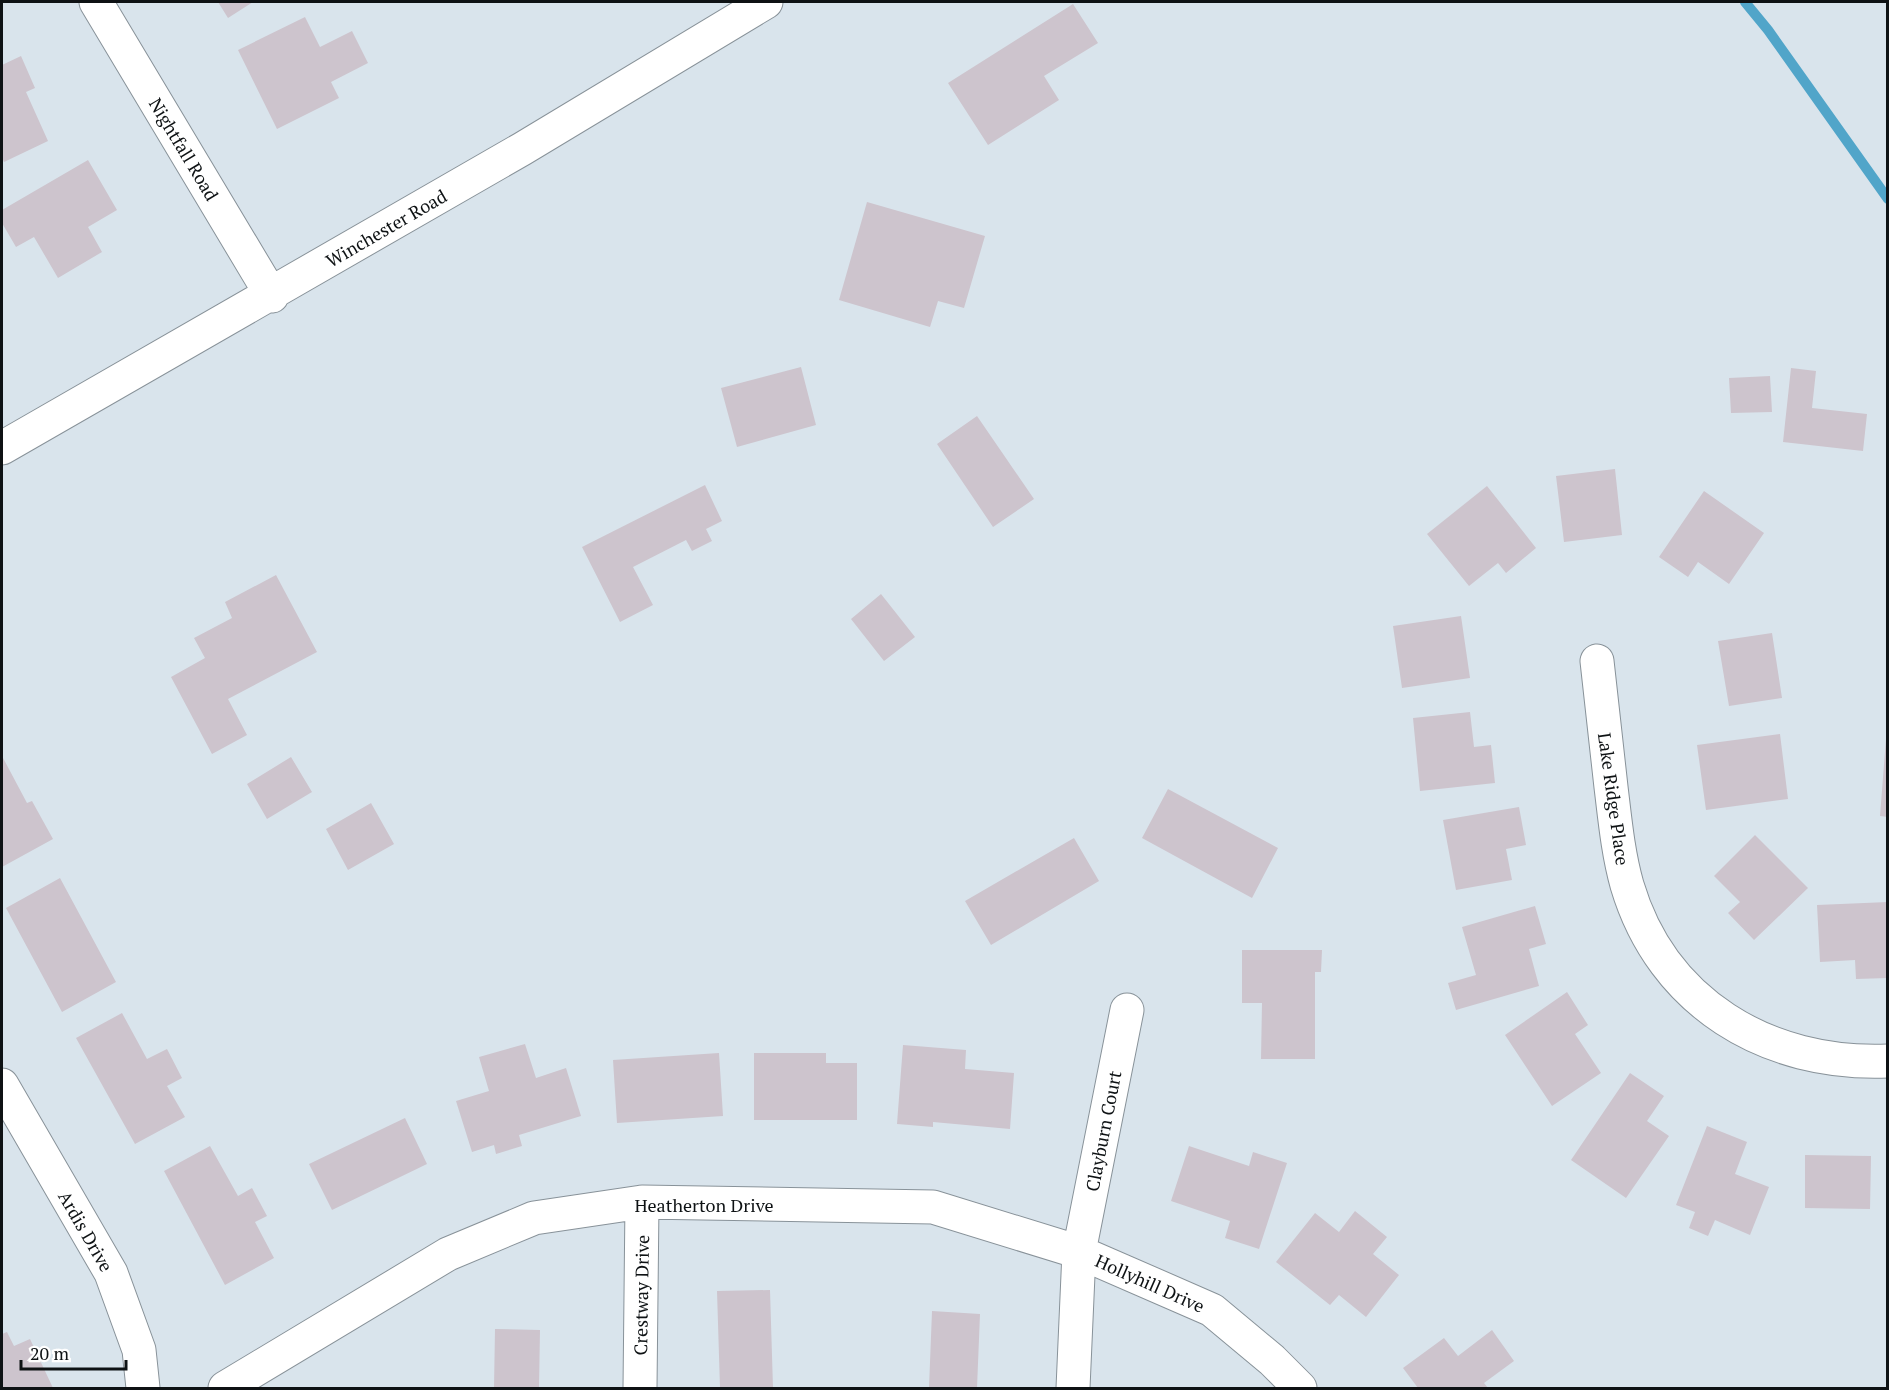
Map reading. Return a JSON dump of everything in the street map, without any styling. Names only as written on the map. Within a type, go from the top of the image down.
[{"type":"street","name":"Nightfall Road","points":[[96,2],[272,296]]},
{"type":"street","name":"Winchester Road","points":[[2,448],[272,296],[522,150],[760,3]]},
{"type":"street","name":"Lake Ridge Place","points":[[1597,661],[1618,847],[1640,921],[1661,959],[1692,995],[1744,1031],[1781,1048],[1831,1058],[1887,1061]]},
{"type":"street","name":"Clayburn Court","points":[[1073,1389],[1079,1251],[1127,1010]]},
{"type":"street","name":"Ardis Drive","points":[[2,1085],[111,1273],[139,1350],[143,1389]]},
{"type":"street","name":"Heatherton Drive","points":[[225,1389],[448,1254],[534,1218],[642,1202],[933,1207],[1079,1251]]},
{"type":"street","name":"Crestway Drive","points":[[640,1389],[642,1202]]},
{"type":"street","name":"Hollyhill Drive","points":[[1079,1251],[1212,1310],[1272,1359],[1300,1389]]},
{"type":"building","points":[[218,2],[253,2],[228,18]]},
{"type":"building","points":[[1073,4],[1098,43],[1044,76],[1059,100],[988,145],[948,83]]},
{"type":"building","points":[[305,17],[320,47],[352,31],[368,63],[331,82],[339,98],[277,129],[238,50]]},
{"type":"building","points":[[21,56],[35,88],[26,92],[48,141],[4,162],[2,157],[2,65]]},
{"type":"building","points":[[88,160],[117,210],[88,227],[102,252],[58,278],[34,237],[16,247],[2,223],[2,210]]},
{"type":"building","points":[[867,202],[985,236],[964,308],[938,301],[930,327],[839,300]]},
{"type":"building","points":[[801,367],[816,425],[737,447],[721,388]]},
{"type":"building","points":[[1791,368],[1816,371],[1812,408],[1867,414],[1863,451],[1783,442]]},
{"type":"building","points":[[1770,376],[1772,412],[1731,413],[1729,378]]},
{"type":"building","points":[[977,416],[1034,499],[993,527],[937,444]]},
{"type":"building","points":[[1615,469],[1622,535],[1564,542],[1556,476]]},
{"type":"building","points":[[705,485],[722,521],[706,529],[712,541],[692,551],[686,540],[633,567],[653,605],[620,622],[582,547]]},
{"type":"building","points":[[1487,486],[1536,548],[1506,573],[1498,563],[1469,586],[1427,534]]},
{"type":"building","points":[[1704,491],[1764,533],[1729,584],[1698,562],[1688,577],[1659,557]]},
{"type":"building","points":[[276,575],[317,652],[228,699],[247,735],[212,754],[171,677],[205,658],[194,638],[232,618],[225,602]]},
{"type":"building","points":[[881,594],[915,637],[884,661],[851,619]]},
{"type":"building","points":[[1461,616],[1470,678],[1402,688],[1393,626]]},
{"type":"building","points":[[1772,633],[1782,698],[1729,706],[1718,641]]},
{"type":"building","points":[[1470,712],[1474,747],[1491,745],[1495,783],[1420,791],[1413,718]]},
{"type":"building","points":[[1780,734],[1788,799],[1706,810],[1697,745]]},
{"type":"building","points":[[1886,739],[1888,739],[1888,817],[1880,816]]},
{"type":"building","points":[[2,756],[27,803],[32,801],[53,839],[2,867]]},
{"type":"building","points":[[291,757],[312,792],[267,819],[247,784]]},
{"type":"building","points":[[1168,789],[1278,848],[1252,898],[1142,838]]},
{"type":"building","points":[[371,803],[394,844],[348,870],[326,829]]},
{"type":"building","points":[[1519,807],[1526,845],[1506,849],[1512,880],[1456,890],[1443,820]]},
{"type":"building","points":[[1755,835],[1808,888],[1754,940],[1728,913],[1740,902],[1714,876]]},
{"type":"building","points":[[1074,838],[1099,881],[991,945],[965,901]]},
{"type":"building","points":[[60,878],[116,982],[62,1012],[6,908]]},
{"type":"building","points":[[1888,902],[1888,978],[1856,979],[1855,960],[1820,962],[1817,905]]},
{"type":"building","points":[[1535,906],[1546,944],[1529,949],[1539,986],[1456,1010],[1448,983],[1476,975],[1462,927]]},
{"type":"building","points":[[1242,950],[1322,950],[1321,972],[1315,972],[1315,1059],[1261,1059],[1262,1003],[1242,1003]]},
{"type":"building","points":[[1567,992],[1588,1025],[1575,1034],[1601,1073],[1552,1106],[1505,1035]]},
{"type":"building","points":[[122,1013],[147,1059],[167,1049],[182,1078],[167,1086],[185,1117],[135,1144],[76,1038]]},
{"type":"building","points":[[525,1044],[536,1078],[566,1068],[581,1116],[519,1135],[522,1146],[496,1154],[494,1145],[472,1152],[456,1101],[489,1091],[479,1057]]},
{"type":"building","points":[[903,1045],[966,1050],[965,1069],[1014,1073],[1010,1129],[933,1122],[933,1127],[897,1124]]},
{"type":"building","points":[[719,1053],[723,1116],[617,1123],[613,1060]]},
{"type":"building","points":[[754,1053],[826,1053],[826,1063],[857,1063],[857,1120],[754,1120]]},
{"type":"building","points":[[1630,1073],[1664,1096],[1647,1121],[1669,1136],[1626,1198],[1571,1160]]},
{"type":"building","points":[[405,1118],[427,1164],[332,1210],[309,1164]]},
{"type":"building","points":[[1707,1126],[1747,1142],[1735,1174],[1769,1187],[1750,1235],[1715,1220],[1708,1236],[1689,1228],[1695,1212],[1676,1205]]},
{"type":"building","points":[[210,1146],[238,1196],[252,1188],[267,1216],[255,1222],[274,1258],[225,1285],[164,1171]]},
{"type":"building","points":[[1189,1146],[1249,1166],[1253,1152],[1287,1163],[1259,1249],[1225,1238],[1230,1221],[1171,1201]]},
{"type":"building","points":[[1805,1155],[1871,1156],[1870,1209],[1805,1208]]},
{"type":"building","points":[[1355,1211],[1387,1237],[1373,1254],[1399,1275],[1366,1317],[1339,1295],[1330,1305],[1276,1262],[1315,1213],[1339,1232]]},
{"type":"building","points":[[770,1290],[773,1388],[720,1388],[717,1291]]},
{"type":"building","points":[[932,1311],[980,1314],[977,1388],[929,1388]]},
{"type":"building","points":[[495,1329],[540,1330],[539,1388],[494,1388]]},
{"type":"building","points":[[1492,1330],[1514,1361],[1484,1383],[1488,1388],[1418,1388],[1403,1368],[1444,1338],[1458,1356]]},
{"type":"building","points":[[7,1332],[14,1346],[30,1339],[53,1388],[2,1388],[2,1334]]},
{"type":"waterway","points":[[1745,2],[1768,30],[1888,199]]}]
